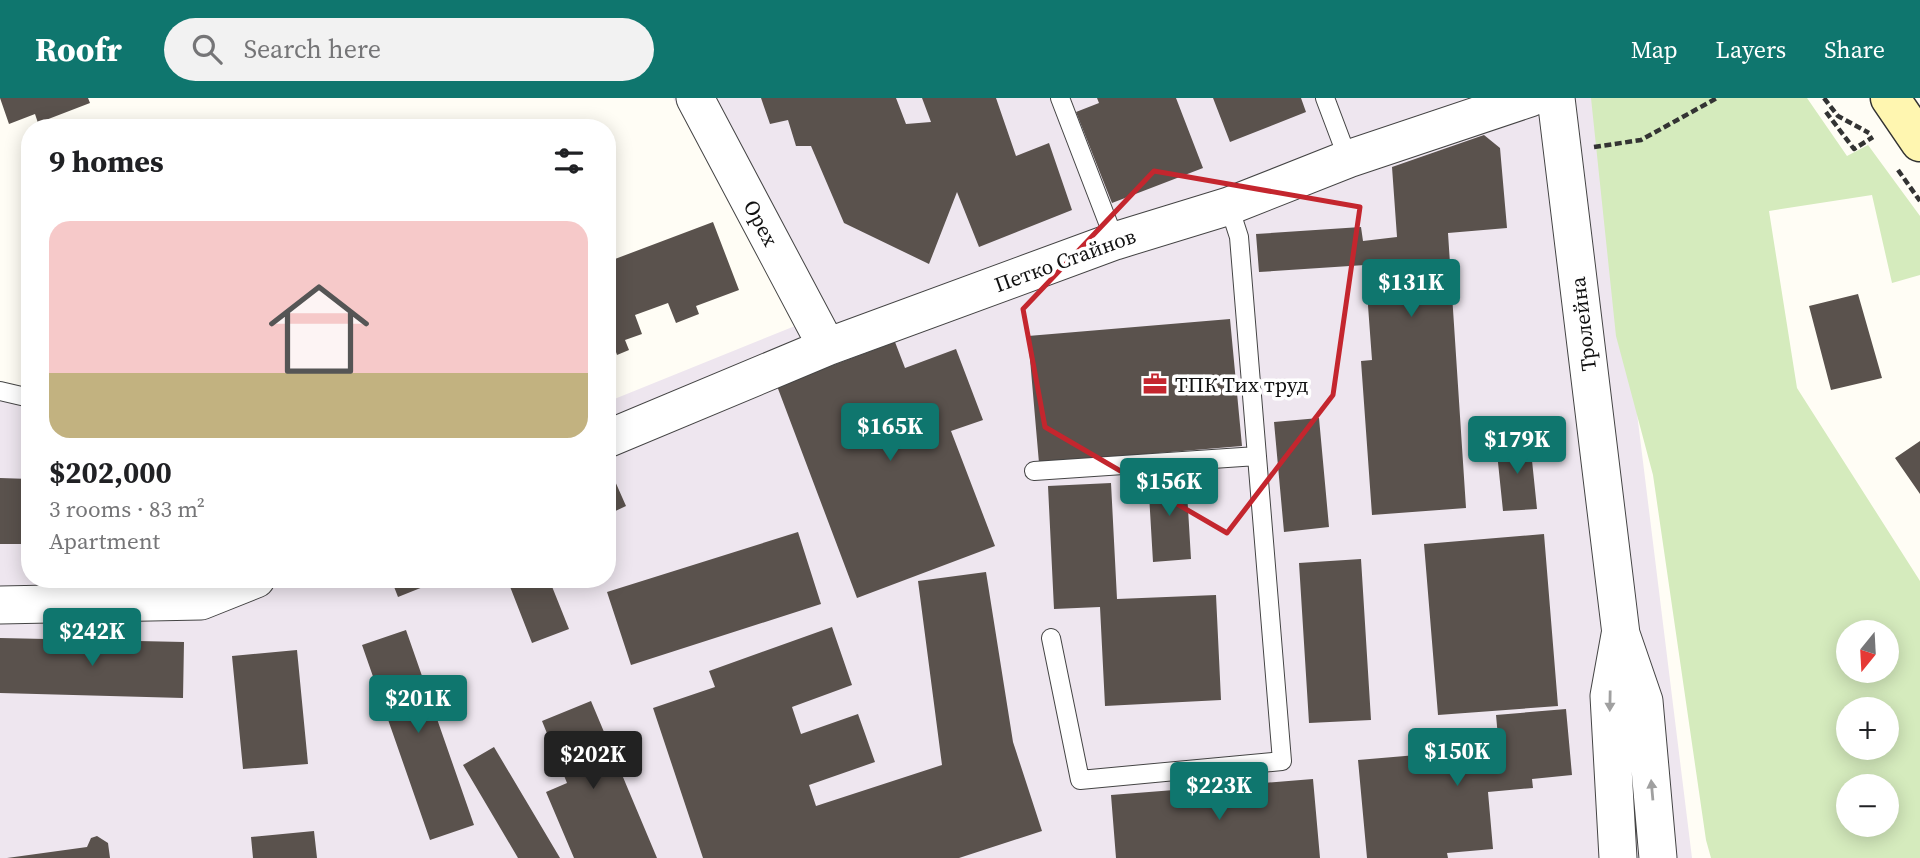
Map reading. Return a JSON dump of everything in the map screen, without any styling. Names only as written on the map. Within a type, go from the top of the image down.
[{"type":"main road","points":[[1890,98],[1908,155]]},
{"type":"street","name":"Орех","points":[[695,98],[827,347]]},
{"type":"street","name":"Петко Стайнов","points":[[616,435],[827,347],[1115,241],[1229,206],[1348,159],[1530,98]]},
{"type":"street","name":"Тролейна","points":[[1556,98],[1620,634],[1644,701],[1658,858]]},
{"type":"street","points":[[0,605],[201,601],[234,588]]},
{"type":"street","name":"Тролейна","points":[[1618,858],[1609,695],[1620,634]]},
{"type":"lane","points":[[1060,98],[1115,241]]},
{"type":"lane","points":[[1325,98],[1348,159]]},
{"type":"lane","points":[[1051,638],[1080,780],[1282,761],[1239,237],[1229,206]]},
{"type":"lane","points":[[0,391],[21,396]]},
{"type":"lane","points":[[1034,471],[1257,456]]},
{"type":"path","points":[[1562,152],[1641,140],[1717,98]]},
{"type":"path","points":[[1824,98],[1838,116],[1874,136],[1882,147]]},
{"type":"path","points":[[1826,112],[1854,149],[1874,136]]},
{"type":"path","points":[[1908,155],[1920,201]]},
{"type":"highlighted area","points":[[1154,171],[1360,207],[1333,395],[1227,533],[1045,427],[1023,309]]},
{"type":"shaded area","points":[[673,98],[1598,98],[1692,858],[0,858],[0,396],[21,395],[21,588],[616,588],[616,398],[795,326]]},
{"type":"green space","points":[[1591,98],[1807,98],[1847,156],[1868,145],[1920,216],[1920,275],[1892,283],[1872,195],[1769,211],[1797,388],[1920,581],[1920,858],[1711,858],[1706,840],[1653,475],[1616,336]]},
{"type":"building","points":[[0,98],[88,98],[90,103],[48,119],[37,119],[35,114],[9,124]]},
{"type":"building","points":[[761,98],[896,98],[906,124],[931,122],[922,98],[996,98],[1016,156],[1049,143],[1072,210],[979,247],[957,192],[929,264],[844,223],[811,146],[796,146],[788,120],[770,124]]},
{"type":"building","points":[[1097,98],[1176,98],[1203,168],[1112,203],[1076,112],[1099,103]]},
{"type":"building","points":[[1213,98],[1301,98],[1306,112],[1230,142]]},
{"type":"building","points":[[1484,135],[1500,148],[1507,228],[1448,233],[1466,508],[1372,515],[1361,361],[1372,360],[1365,265],[1259,272],[1256,234],[1361,227],[1363,241],[1397,237],[1392,167]]},
{"type":"building","points":[[713,222],[739,290],[696,306],[699,314],[676,323],[668,303],[635,315],[642,334],[625,340],[629,350],[617,355],[616,259]]},
{"type":"building","points":[[1858,294],[1882,378],[1831,390],[1809,306]]},
{"type":"building","points":[[1230,319],[1242,446],[1039,463],[1028,336]]},
{"type":"building","points":[[895,342],[905,368],[956,349],[983,420],[951,431],[995,546],[857,598],[777,386]]},
{"type":"building","points":[[1319,418],[1329,527],[1284,532],[1274,422]]},
{"type":"building","points":[[1530,441],[1537,509],[1503,511],[1496,443]]},
{"type":"building","points":[[1920,441],[1920,494],[1895,458]]},
{"type":"building","points":[[1186,475],[1191,559],[1153,562],[1148,477]]},
{"type":"building","points":[[0,478],[21,479],[21,544],[0,544]]},
{"type":"building","points":[[616,483],[626,506],[616,511]]},
{"type":"building","points":[[1111,483],[1117,599],[1216,595],[1221,700],[1105,706],[1100,607],[1054,609],[1048,486]]},
{"type":"building","points":[[798,532],[821,604],[631,665],[607,592]]},
{"type":"building","points":[[1544,534],[1558,706],[1438,715],[1424,544]]},
{"type":"building","points":[[1361,559],[1371,720],[1309,723],[1299,563]]},
{"type":"building","points":[[986,572],[1013,742],[1042,831],[959,858],[703,858],[653,708],[715,687],[709,671],[832,627],[852,685],[792,707],[801,734],[858,714],[875,762],[809,785],[816,806],[942,765],[918,581]]},
{"type":"building","points":[[394,588],[420,588],[398,597]]},
{"type":"building","points":[[511,588],[553,588],[569,629],[532,643]]},
{"type":"building","points":[[406,630],[474,825],[430,840],[362,645]]},
{"type":"building","points":[[0,638],[184,642],[183,698],[0,693]]},
{"type":"building","points":[[297,650],[308,764],[243,769],[232,656]]},
{"type":"building","points":[[591,701],[657,858],[574,858],[546,792],[567,783],[542,721]]},
{"type":"building","points":[[1566,709],[1572,775],[1532,779],[1533,788],[1488,792],[1493,849],[1447,853],[1448,858],[1367,858],[1358,760],[1499,748],[1496,715]]},
{"type":"building","points":[[494,747],[560,858],[518,858],[463,765]]},
{"type":"building","points":[[1313,779],[1320,858],[1116,858],[1111,795]]},
{"type":"building","points":[[314,831],[317,858],[253,858],[251,837]]},
{"type":"building","points":[[97,836],[108,843],[110,858],[7,858],[87,847],[91,838]]},
{"type":"place","name":"ТПК Тих труд","points":[[1155,384]]}]
